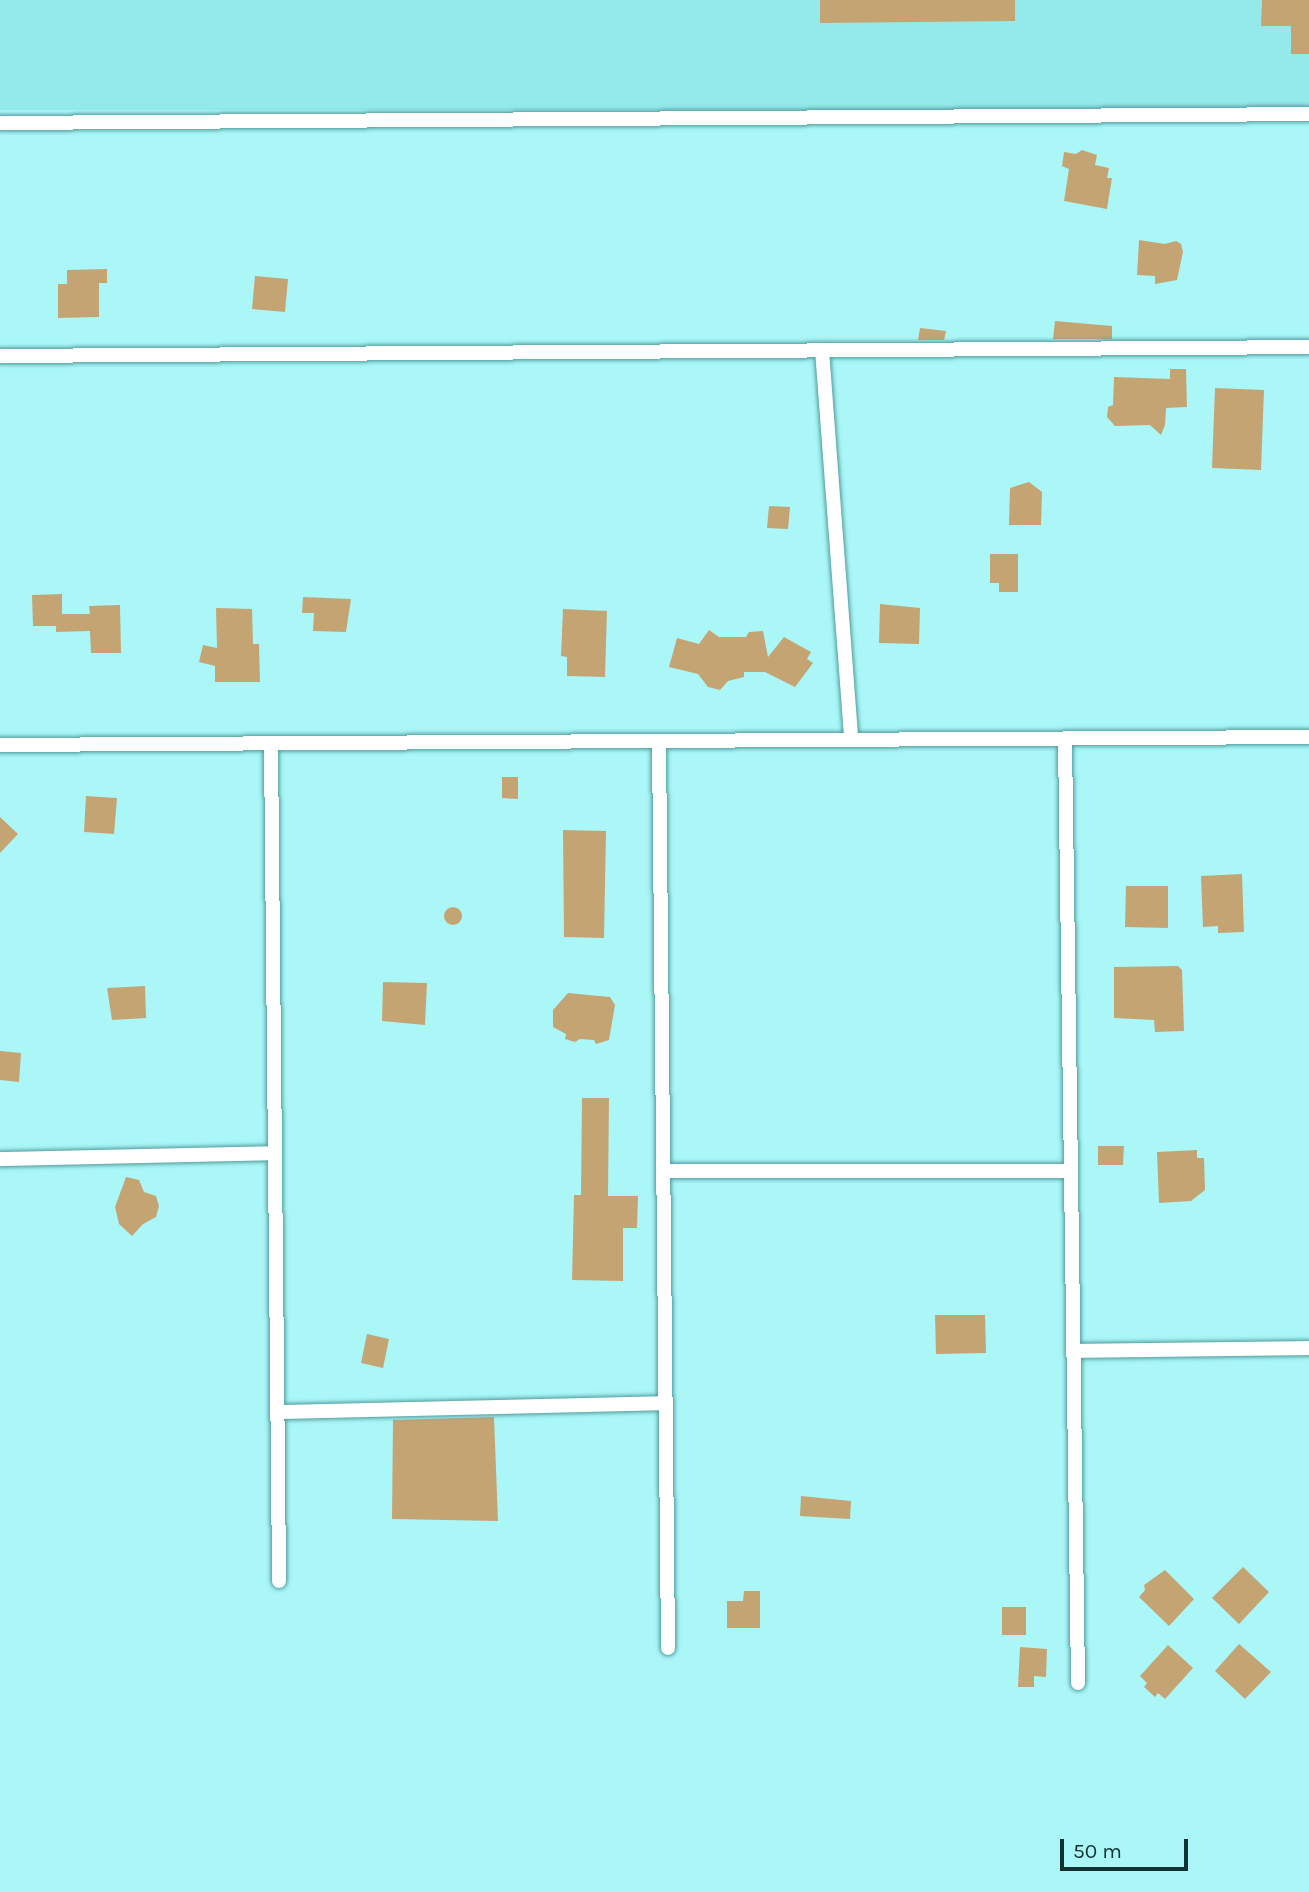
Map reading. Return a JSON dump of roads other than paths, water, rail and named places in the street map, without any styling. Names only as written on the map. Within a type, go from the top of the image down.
[{"type":"street","points":[[0,123],[1309,114]]},
{"type":"street","points":[[0,356],[1309,346]]},
{"type":"street","points":[[822,350],[851,740]]},
{"type":"street","points":[[0,744],[1309,737]]},
{"type":"street","points":[[1065,739],[1078,1683]]},
{"type":"street","points":[[659,741],[668,1648]]},
{"type":"street","points":[[271,743],[279,1581]]},
{"type":"street","points":[[0,1159],[275,1153]]},
{"type":"street","points":[[663,1171],[1071,1171]]},
{"type":"street","points":[[1073,1351],[1309,1348]]},
{"type":"street","points":[[278,1412],[665,1404]]}]
